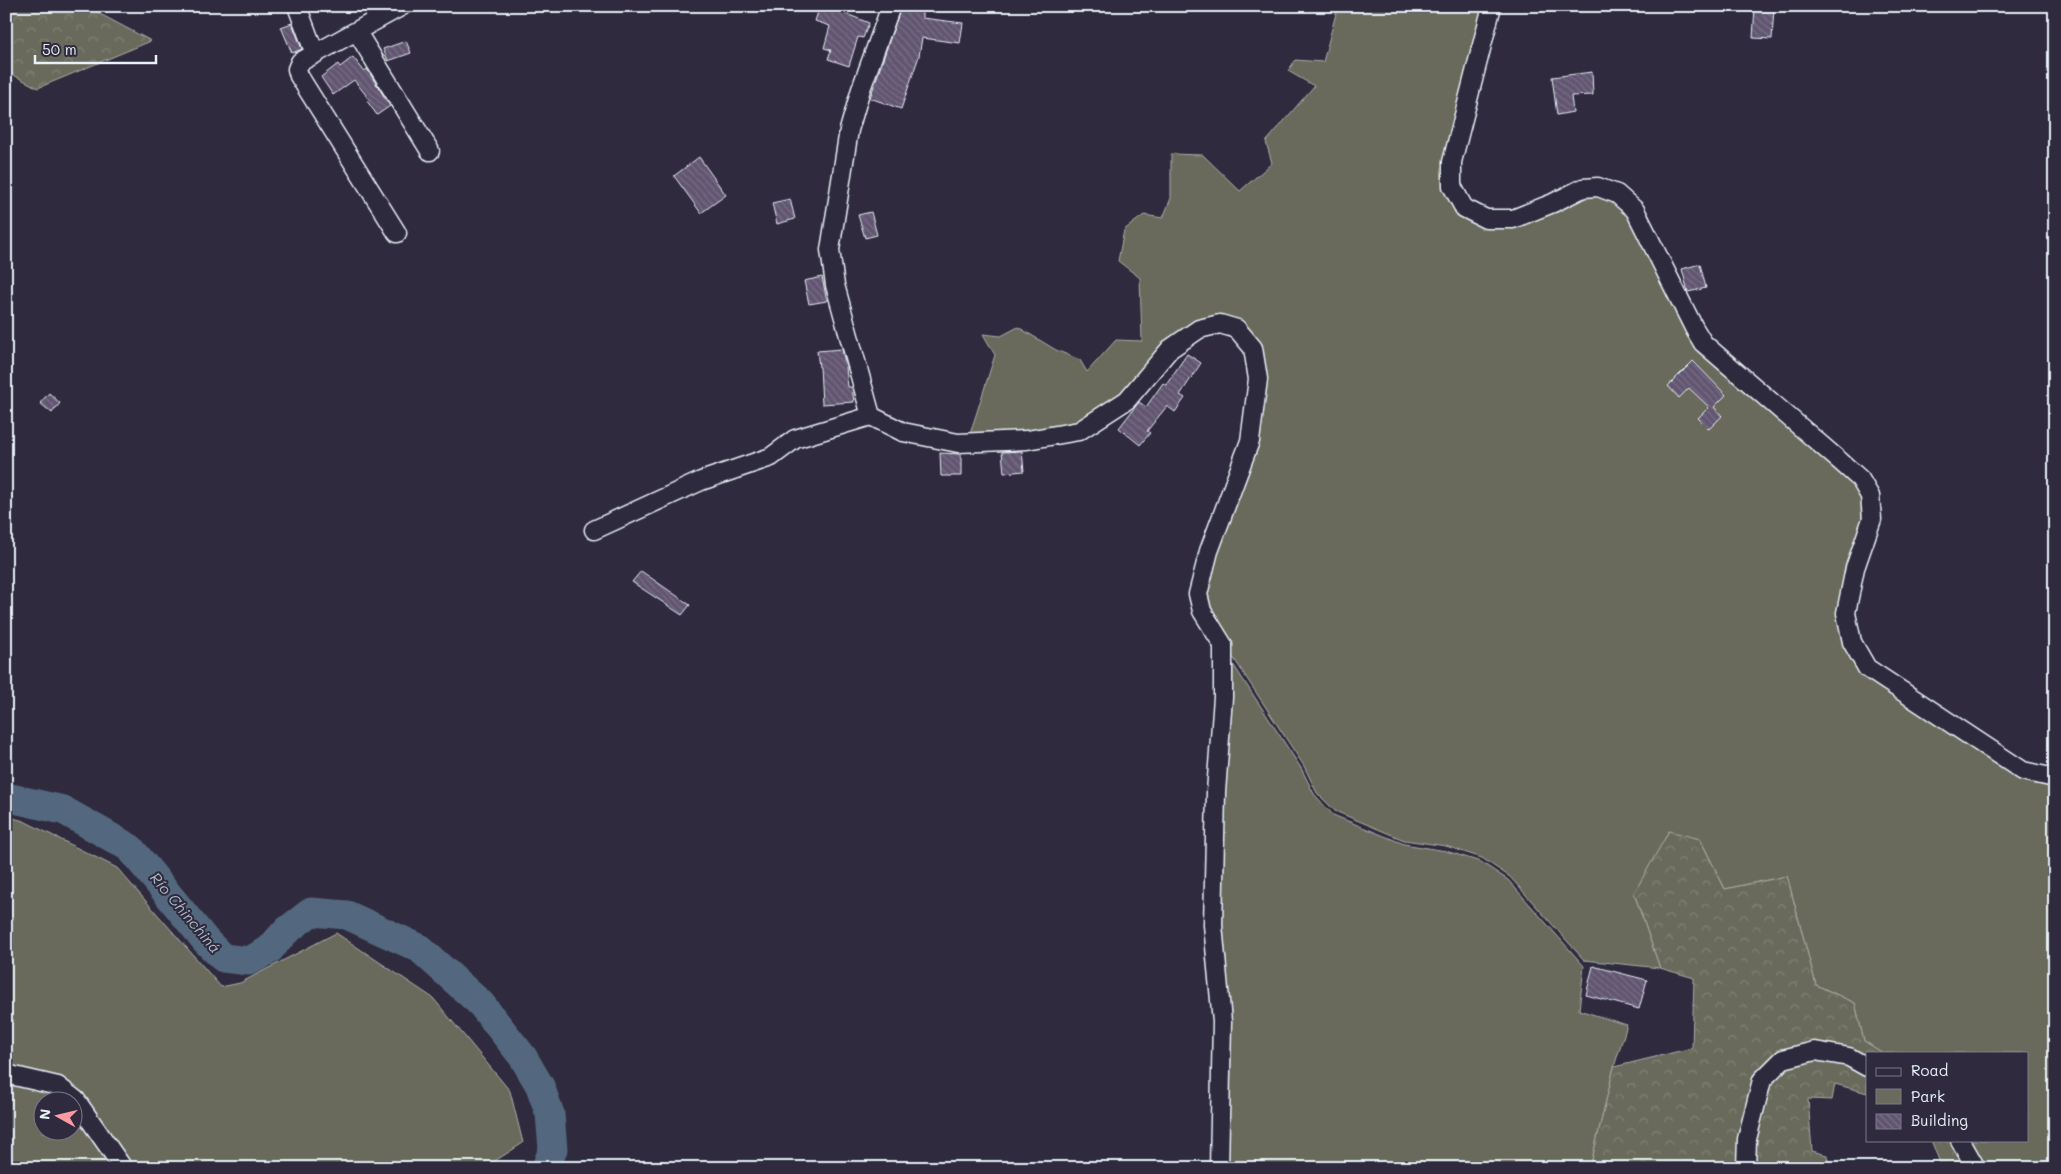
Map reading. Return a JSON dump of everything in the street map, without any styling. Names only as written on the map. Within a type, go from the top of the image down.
[{"type":"street","points":[[297,6],[315,54]]},
{"type":"street","points":[[396,232],[298,76],[297,69],[300,62],[402,6]]},
{"type":"street","points":[[871,416],[835,285],[830,250],[849,130],[861,89],[891,6]]},
{"type":"street","points":[[1492,6],[1452,162],[1452,186],[1464,208],[1486,219],[1513,219],[1553,203],[1583,188],[1598,187],[1617,194],[1636,210],[1703,343],[1860,479],[1870,496],[1872,519],[1855,568],[1846,613],[1852,642],[1867,668],[2023,772],[2055,778]]},
{"type":"street","points":[[357,32],[430,150]]},
{"type":"street","points":[[594,530],[700,481],[771,458],[795,439],[871,416],[902,432],[958,443],[1027,440],[1079,431],[1127,400],[1170,349],[1199,329],[1220,324],[1237,329],[1253,348],[1258,379],[1250,441],[1209,551],[1198,594],[1202,611],[1223,646],[1223,698],[1216,792],[1213,925],[1222,1022],[1219,1168]]},
{"type":"street","points":[[1746,1168],[1747,1139],[1762,1080],[1783,1060],[1815,1052],[1849,1057],[1866,1066]]},
{"type":"street","points":[[6,1074],[58,1086],[76,1100],[123,1168]]},
{"type":"street","points":[[1961,1142],[1976,1168]]},
{"type":"green space","points":[[6,6],[85,6],[151,41],[38,88],[6,71]]},
{"type":"green space","points":[[1338,6],[1486,6],[1446,160],[1484,225],[1585,194],[1598,193],[1614,199],[1631,214],[1689,331],[1855,483],[1864,498],[1866,519],[1840,613],[1862,671],[2055,783],[2055,1168],[1983,1168],[1968,1142],[2028,1142],[2028,1052],[1881,1052],[1864,1041],[1855,1003],[1816,985],[1787,876],[1725,889],[1700,839],[1634,893],[1660,968],[1584,960],[1510,877],[1482,858],[1446,846],[1404,840],[1335,811],[1317,793],[1304,766],[1229,651],[1208,609],[1204,594],[1264,378],[1220,318],[1123,396],[1076,426],[1024,434],[969,437],[995,355],[983,334],[1001,336],[1018,327],[1056,350],[1080,360],[1087,372],[1116,340],[1142,341],[1140,278],[1118,261],[1124,230],[1144,215],[1163,218],[1171,198],[1171,154],[1203,155],[1240,191],[1272,163],[1266,142],[1314,86],[1288,71],[1295,60],[1323,62]]},
{"type":"green space","points":[[1229,658],[1301,768],[1314,794],[1333,815],[1404,844],[1446,851],[1481,862],[1508,880],[1584,966],[1579,1010],[1627,1025],[1614,1067],[1590,1168],[1224,1168],[1219,925]]},
{"type":"green space","points":[[6,816],[24,821],[117,868],[221,987],[240,983],[336,933],[433,998],[510,1091],[523,1143],[484,1168],[6,1168]]},
{"type":"green space","points":[[1669,831],[1700,839],[1725,889],[1787,876],[1816,985],[1855,1003],[1864,1041],[1881,1052],[1866,1052],[1866,1093],[1835,1084],[1832,1100],[1808,1099],[1812,1151],[1827,1155],[1830,1168],[1590,1168],[1614,1067],[1692,1048],[1694,978],[1660,968],[1634,893]]},
{"type":"green space","points":[[1932,1142],[1953,1142],[1968,1168],[1942,1168]]},
{"type":"building","points":[[820,6],[846,6],[844,13],[869,23],[863,38],[858,37],[849,66],[828,59],[831,50],[824,48],[830,26],[815,21]]},
{"type":"building","points":[[901,6],[922,6],[922,18],[963,23],[960,43],[922,38],[919,56],[901,109],[870,98]]},
{"type":"building","points":[[1755,6],[1774,7],[1772,39],[1753,38]]},
{"type":"building","points":[[292,23],[302,49],[292,53],[281,27]]},
{"type":"building","points":[[406,41],[411,53],[388,61],[383,49]]},
{"type":"building","points":[[353,57],[364,71],[367,69],[390,106],[377,115],[367,101],[370,100],[354,80],[333,95],[321,77],[338,64],[340,67]]},
{"type":"building","points":[[1592,72],[1593,95],[1571,96],[1573,112],[1557,115],[1552,77]]},
{"type":"building","points":[[699,157],[726,195],[701,213],[674,176]]},
{"type":"building","points":[[790,199],[795,219],[777,224],[772,203]]},
{"type":"building","points":[[871,212],[877,235],[865,238],[858,215]]},
{"type":"building","points":[[1700,264],[1706,288],[1688,292],[1682,269]]},
{"type":"building","points":[[822,277],[827,301],[809,304],[804,281]]},
{"type":"building","points":[[842,349],[848,387],[852,387],[854,402],[822,404],[817,351]]},
{"type":"building","points":[[1187,354],[1201,363],[1180,395],[1185,398],[1175,412],[1167,406],[1147,431],[1150,433],[1140,445],[1119,428],[1139,402],[1146,407],[1163,383],[1166,385]]},
{"type":"building","points":[[1693,361],[1726,395],[1714,407],[1722,416],[1709,429],[1698,418],[1709,407],[1689,388],[1679,398],[1668,386]]},
{"type":"building","points":[[49,393],[60,403],[52,413],[40,403]]},
{"type":"building","points":[[1022,451],[1024,471],[1004,473],[1002,452]]},
{"type":"building","points":[[940,453],[961,454],[961,476],[941,476]]},
{"type":"building","points":[[641,571],[690,605],[682,615],[632,582]]},
{"type":"building","points":[[1593,966],[1647,980],[1639,1009],[1586,995]]},
{"type":"waterway","name":"Río Chinchiná","points":[[6,797],[63,810],[130,848],[206,941],[223,958],[249,961],[269,950],[285,932],[311,912],[347,915],[419,948],[481,1004],[523,1057],[540,1086],[550,1114],[553,1149],[546,1168]]}]
